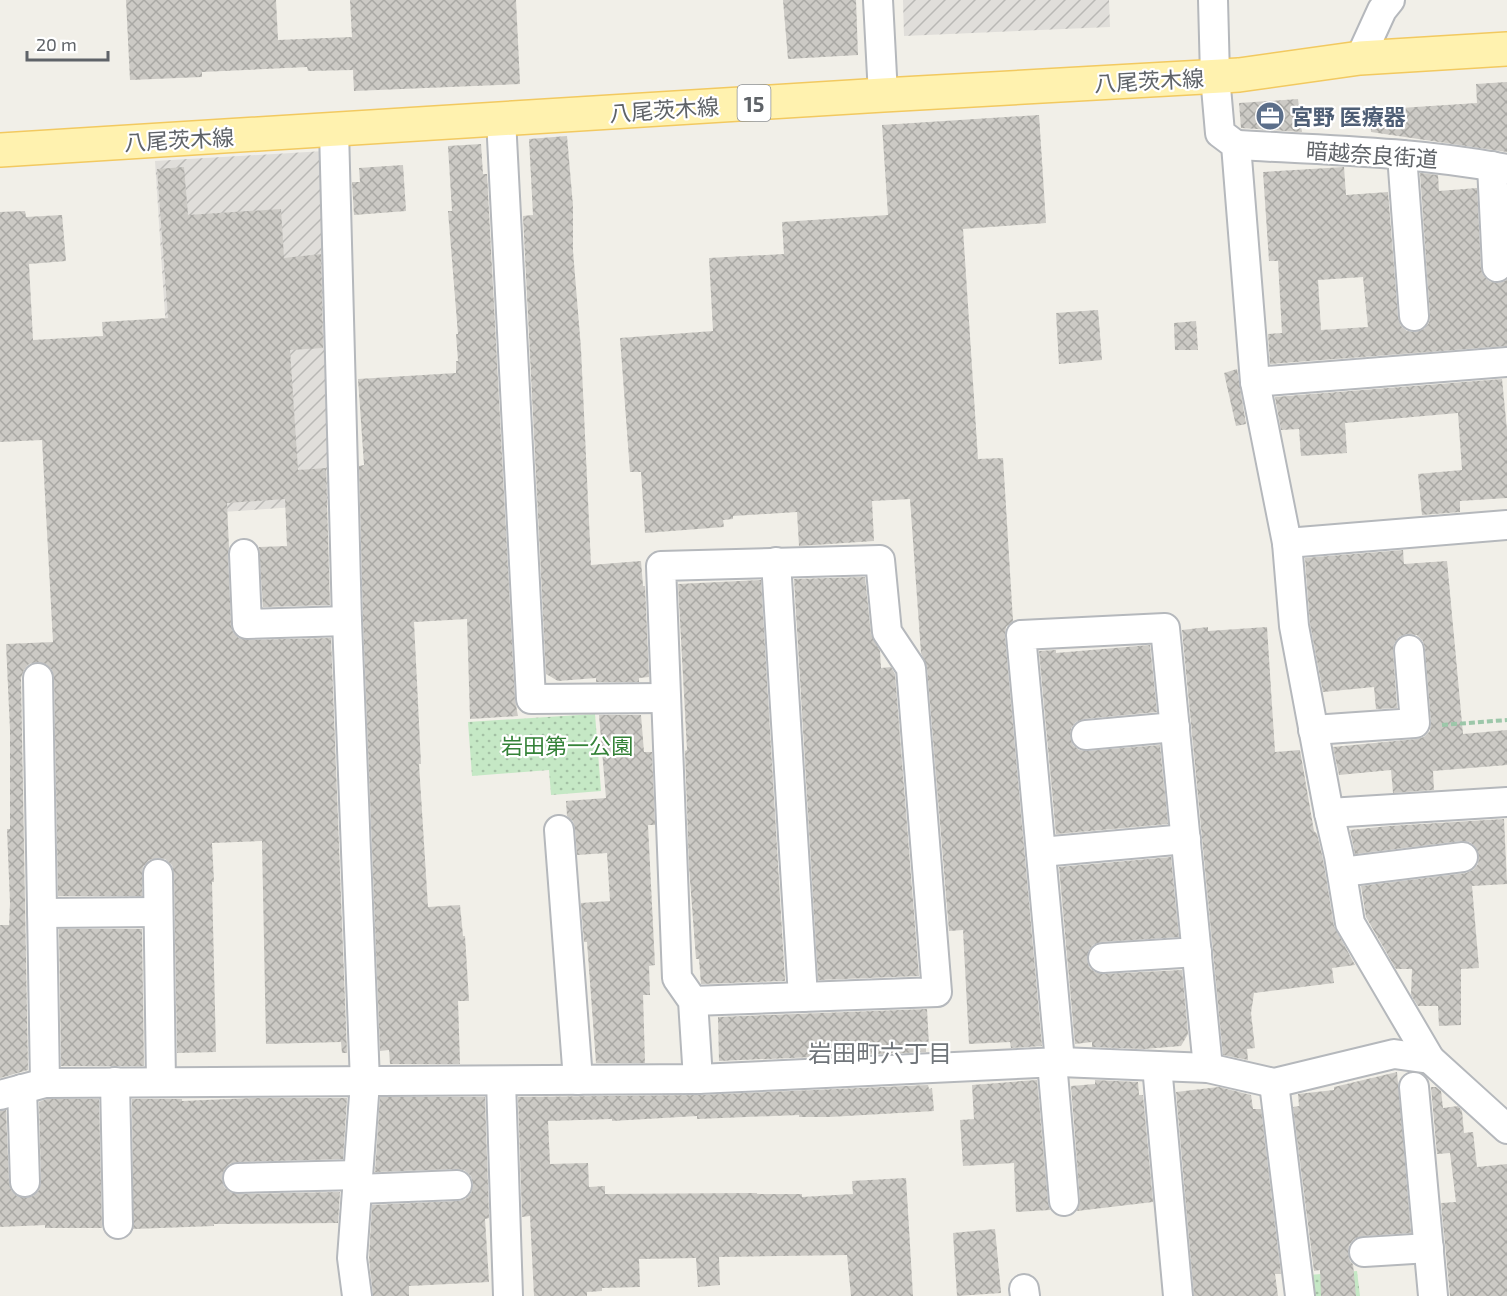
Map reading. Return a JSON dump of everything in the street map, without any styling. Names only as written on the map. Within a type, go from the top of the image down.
[{"type":"main road","name":"八尾茨木線","points":[[0,150],[883,94],[1239,75],[1360,58],[1507,49]]},
{"type":"street","points":[[878,0],[883,94]]},
{"type":"street","points":[[1213,0],[1215,76],[1220,133],[1236,145],[1256,382],[1287,543],[1294,626],[1350,923],[1430,1059],[1507,1129]]},
{"type":"street","points":[[1360,58],[1382,10],[1390,0]]},
{"type":"street","points":[[501,119],[531,699],[666,698]]},
{"type":"street","points":[[334,130],[347,621],[365,1082],[352,1258],[357,1296]]},
{"type":"street","name":"暗越奈良街道","points":[[1236,145],[1402,154],[1499,167]]},
{"type":"street","points":[[1402,154],[1414,316]]},
{"type":"street","points":[[1497,267],[1499,167]]},
{"type":"street","points":[[1256,382],[1507,362]]},
{"type":"street","points":[[1287,543],[1507,525]]},
{"type":"street","points":[[244,554],[247,624],[347,621]]},
{"type":"street","points":[[693,1001],[937,992],[911,668],[887,632],[880,560],[661,566],[677,978],[693,1001],[698,1079]]},
{"type":"street","points":[[776,562],[802,997]]},
{"type":"street","points":[[1064,1201],[1041,852],[1021,635],[1165,628],[1208,1068]]},
{"type":"street","points":[[1313,730],[1415,723],[1408,650]]},
{"type":"street","points":[[26,1182],[22,1089],[42,913],[38,678]]},
{"type":"street","points":[[1086,735],[1175,727]]},
{"type":"street","points":[[1329,813],[1507,802]]},
{"type":"street","points":[[559,830],[578,1080]]},
{"type":"street","points":[[1041,852],[1186,839]]},
{"type":"street","points":[[1342,872],[1463,857]]},
{"type":"street","points":[[158,874],[161,1082]]},
{"type":"street","points":[[42,913],[158,912]]},
{"type":"street","points":[[1103,958],[1197,952]]},
{"type":"street","points":[[22,1089],[115,1082],[698,1079],[1056,1062],[1208,1068],[1274,1083],[1394,1054],[1430,1059]]},
{"type":"street","points":[[1157,1066],[1178,1296]]},
{"type":"street","points":[[501,1081],[508,1296]]},
{"type":"street","points":[[115,1082],[118,1224]]},
{"type":"street","points":[[1274,1083],[1300,1296]]},
{"type":"street","points":[[1414,1087],[1433,1296]]},
{"type":"street","points":[[238,1178],[457,1185]]},
{"type":"street","points":[[1364,1252],[1429,1248]]},
{"type":"path","points":[[1415,723],[1428,726],[1507,720]]},
{"type":"shaded area","points":[[903,0],[1109,0],[1110,27],[904,36]]},
{"type":"shaded area","points":[[324,151],[341,504],[178,515],[155,161]]},
{"type":"green space","name":"岩田第一公園","points":[[595,714],[601,791],[551,795],[549,770],[472,776],[468,722]]},
{"type":"green space","points":[[1357,1271],[1360,1296],[1311,1296],[1309,1275]]},
{"type":"building","points":[[126,0],[276,0],[278,40],[352,37],[350,0],[516,0],[520,84],[354,91],[353,70],[308,71],[307,67],[202,72],[202,77],[130,80]]},
{"type":"building","points":[[783,0],[856,0],[858,55],[788,59]]},
{"type":"building","points":[[1507,82],[1507,152],[1371,132],[1370,110],[1477,103],[1476,84]]},
{"type":"building","name":"宮野 医療器","points":[[1298,99],[1302,132],[1241,128],[1239,103]]},
{"type":"building","points":[[1039,115],[1046,223],[963,229],[978,459],[1003,458],[1013,621],[1006,627],[1005,636],[1042,1046],[1011,1048],[1010,1042],[969,1044],[963,930],[949,931],[927,667],[921,653],[910,499],[872,501],[874,541],[799,546],[797,512],[733,516],[733,519],[723,520],[724,527],[645,533],[641,472],[630,472],[620,338],[713,331],[709,258],[784,254],[782,222],[888,215],[882,125]]},
{"type":"building","points":[[567,136],[581,349],[591,565],[641,561],[643,586],[645,586],[649,677],[639,678],[639,682],[596,682],[596,678],[558,681],[546,674],[523,216],[533,215],[529,139]]},
{"type":"building","points":[[481,144],[483,174],[487,174],[515,700],[518,716],[470,719],[467,619],[414,622],[421,764],[419,764],[428,907],[460,905],[463,936],[465,936],[469,1001],[458,1001],[460,1064],[390,1064],[389,1050],[380,1051],[363,620],[359,466],[364,465],[358,379],[456,373],[456,361],[458,361],[456,334],[458,334],[448,211],[452,211],[448,146]]},
{"type":"building","points":[[403,165],[406,211],[354,215],[352,182],[360,182],[359,168]]},
{"type":"building","points":[[184,167],[188,215],[281,209],[284,258],[321,254],[323,348],[290,350],[298,470],[326,468],[330,605],[263,607],[259,547],[287,546],[285,499],[227,503],[228,555],[231,625],[233,632],[239,638],[248,640],[331,638],[347,1053],[342,1053],[341,1042],[266,1044],[262,841],[212,843],[216,1052],[177,1053],[172,865],[165,859],[149,860],[143,867],[142,896],[58,896],[54,678],[52,670],[46,664],[37,662],[29,664],[21,678],[28,1070],[0,1078],[0,925],[9,925],[10,903],[7,829],[10,829],[10,730],[6,644],[53,642],[42,440],[0,442],[0,212],[25,211],[26,217],[62,215],[66,261],[29,264],[33,340],[103,336],[102,322],[168,318],[157,169]]},
{"type":"building","points":[[1344,167],[1346,195],[1388,192],[1398,317],[1401,326],[1407,331],[1415,332],[1424,329],[1429,323],[1430,315],[1420,173],[1438,175],[1439,191],[1477,188],[1483,275],[1489,281],[1497,283],[1507,280],[1507,346],[1270,364],[1268,334],[1282,333],[1278,261],[1269,261],[1263,172]],"holes":[[[1363,277],[1368,327],[1321,330],[1318,280]]]},
{"type":"building","points":[[1098,310],[1102,360],[1059,364],[1056,313]]},
{"type":"building","points":[[1196,321],[1198,350],[1175,350],[1174,323]]},
{"type":"building","points":[[1237,369],[1246,424],[1236,426],[1224,373]]},
{"type":"building","points":[[1502,379],[1507,430],[1507,498],[1460,501],[1460,512],[1422,515],[1418,474],[1462,470],[1458,413],[1345,423],[1347,453],[1301,456],[1299,429],[1281,430],[1275,397]]},
{"type":"building","points":[[1403,550],[1404,564],[1447,561],[1463,734],[1507,730],[1507,765],[1433,771],[1434,790],[1393,793],[1391,770],[1339,775],[1333,747],[1416,739],[1424,737],[1430,731],[1423,641],[1417,635],[1407,634],[1399,637],[1394,644],[1397,708],[1376,709],[1374,687],[1323,692],[1310,624],[1305,558]]},
{"type":"building","points":[[865,577],[871,634],[880,651],[881,668],[891,667],[895,674],[919,976],[818,980],[794,579]]},
{"type":"building","points":[[761,580],[785,981],[701,984],[699,959],[696,959],[689,867],[685,751],[687,750],[678,584]]},
{"type":"building","points":[[1208,627],[1208,631],[1267,627],[1275,752],[1300,750],[1314,831],[1317,834],[1323,859],[1334,926],[1355,965],[1332,968],[1334,983],[1254,993],[1251,1013],[1255,1048],[1247,1049],[1248,1060],[1223,1055],[1182,630]]},
{"type":"building","points":[[1150,645],[1157,712],[1084,719],[1076,722],[1071,728],[1070,737],[1073,745],[1079,750],[1087,751],[1160,745],[1168,824],[1056,834],[1039,651],[1056,650],[1056,653]]},
{"type":"building","points":[[599,715],[641,715],[644,752],[652,752],[655,825],[648,825],[655,965],[649,966],[650,995],[643,995],[645,1063],[596,1063],[587,942],[584,942],[581,903],[610,901],[607,853],[577,855],[575,829],[573,821],[567,816],[566,801],[606,798]]},
{"type":"building","points":[[1504,819],[1507,884],[1472,886],[1479,968],[1461,969],[1461,1025],[1439,1026],[1438,1006],[1418,1006],[1411,995],[1412,969],[1396,969],[1366,917],[1361,886],[1466,873],[1478,864],[1479,856],[1476,848],[1470,842],[1461,841],[1355,854],[1350,830]]},
{"type":"building","points":[[1171,857],[1179,937],[1101,942],[1093,945],[1089,950],[1087,960],[1090,968],[1103,974],[1182,970],[1188,1034],[1181,1046],[1144,1049],[1092,1047],[1092,1042],[1075,1044],[1059,867]]},
{"type":"building","points":[[59,929],[142,929],[144,1066],[61,1066]]},
{"type":"building","points":[[927,1009],[929,1046],[926,1046],[926,1052],[719,1061],[718,1017]]},
{"type":"building","points":[[1397,1072],[1411,1233],[1363,1236],[1354,1239],[1349,1245],[1348,1252],[1353,1264],[1356,1296],[1321,1296],[1320,1270],[1314,1271],[1293,1107],[1299,1106],[1298,1094],[1334,1090],[1334,1087]]},
{"type":"building","points":[[1037,1080],[1050,1210],[1016,1212],[1014,1163],[963,1166],[960,1120],[974,1119],[972,1085]]},
{"type":"building","points":[[1095,1080],[1138,1082],[1139,1095],[1143,1095],[1153,1202],[1077,1211],[1080,1200],[1071,1086],[1095,1084]]},
{"type":"building","points":[[928,1085],[929,1089],[932,1088],[934,1111],[829,1117],[799,1117],[799,1115],[697,1119],[697,1116],[612,1121],[612,1119],[548,1121],[550,1164],[588,1163],[589,1187],[605,1186],[605,1194],[757,1193],[802,1194],[802,1197],[853,1194],[852,1181],[906,1178],[913,1296],[851,1296],[847,1255],[719,1257],[720,1285],[698,1287],[696,1258],[639,1259],[640,1287],[602,1288],[602,1291],[587,1292],[587,1296],[534,1296],[530,1216],[522,1217],[518,1097],[699,1095]]},
{"type":"building","points":[[1219,1087],[1251,1095],[1253,1109],[1261,1109],[1281,1274],[1275,1274],[1278,1296],[1194,1296],[1176,1092]]},
{"type":"building","points":[[1431,1087],[1436,1087],[1441,1091],[1443,1108],[1458,1106],[1462,1111],[1464,1133],[1473,1132],[1477,1167],[1507,1164],[1507,1296],[1450,1296],[1441,1203],[1456,1202],[1450,1153],[1437,1154]]},
{"type":"building","points":[[380,1097],[485,1097],[489,1218],[485,1219],[489,1282],[409,1286],[409,1296],[373,1296],[369,1258],[372,1205],[458,1201],[466,1199],[473,1185],[471,1176],[464,1170],[457,1169],[375,1172]]},
{"type":"building","points":[[347,1098],[343,1159],[237,1162],[229,1164],[222,1178],[224,1187],[238,1194],[340,1192],[338,1223],[214,1224],[214,1226],[133,1229],[132,1099],[182,1099],[182,1101]]},
{"type":"building","points":[[47,1099],[99,1099],[102,1228],[45,1228],[45,1225],[0,1227],[0,1111],[6,1110],[11,1190],[17,1196],[26,1198],[33,1196],[39,1190],[41,1182],[39,1102]]},
{"type":"building","points":[[995,1229],[1001,1293],[957,1296],[953,1233]]},
{"type":"place","name":"宮野 医療器","points":[[1270,116]]},
{"type":"district","name":"岩田町六丁目","points":[[880,1052]]}]
